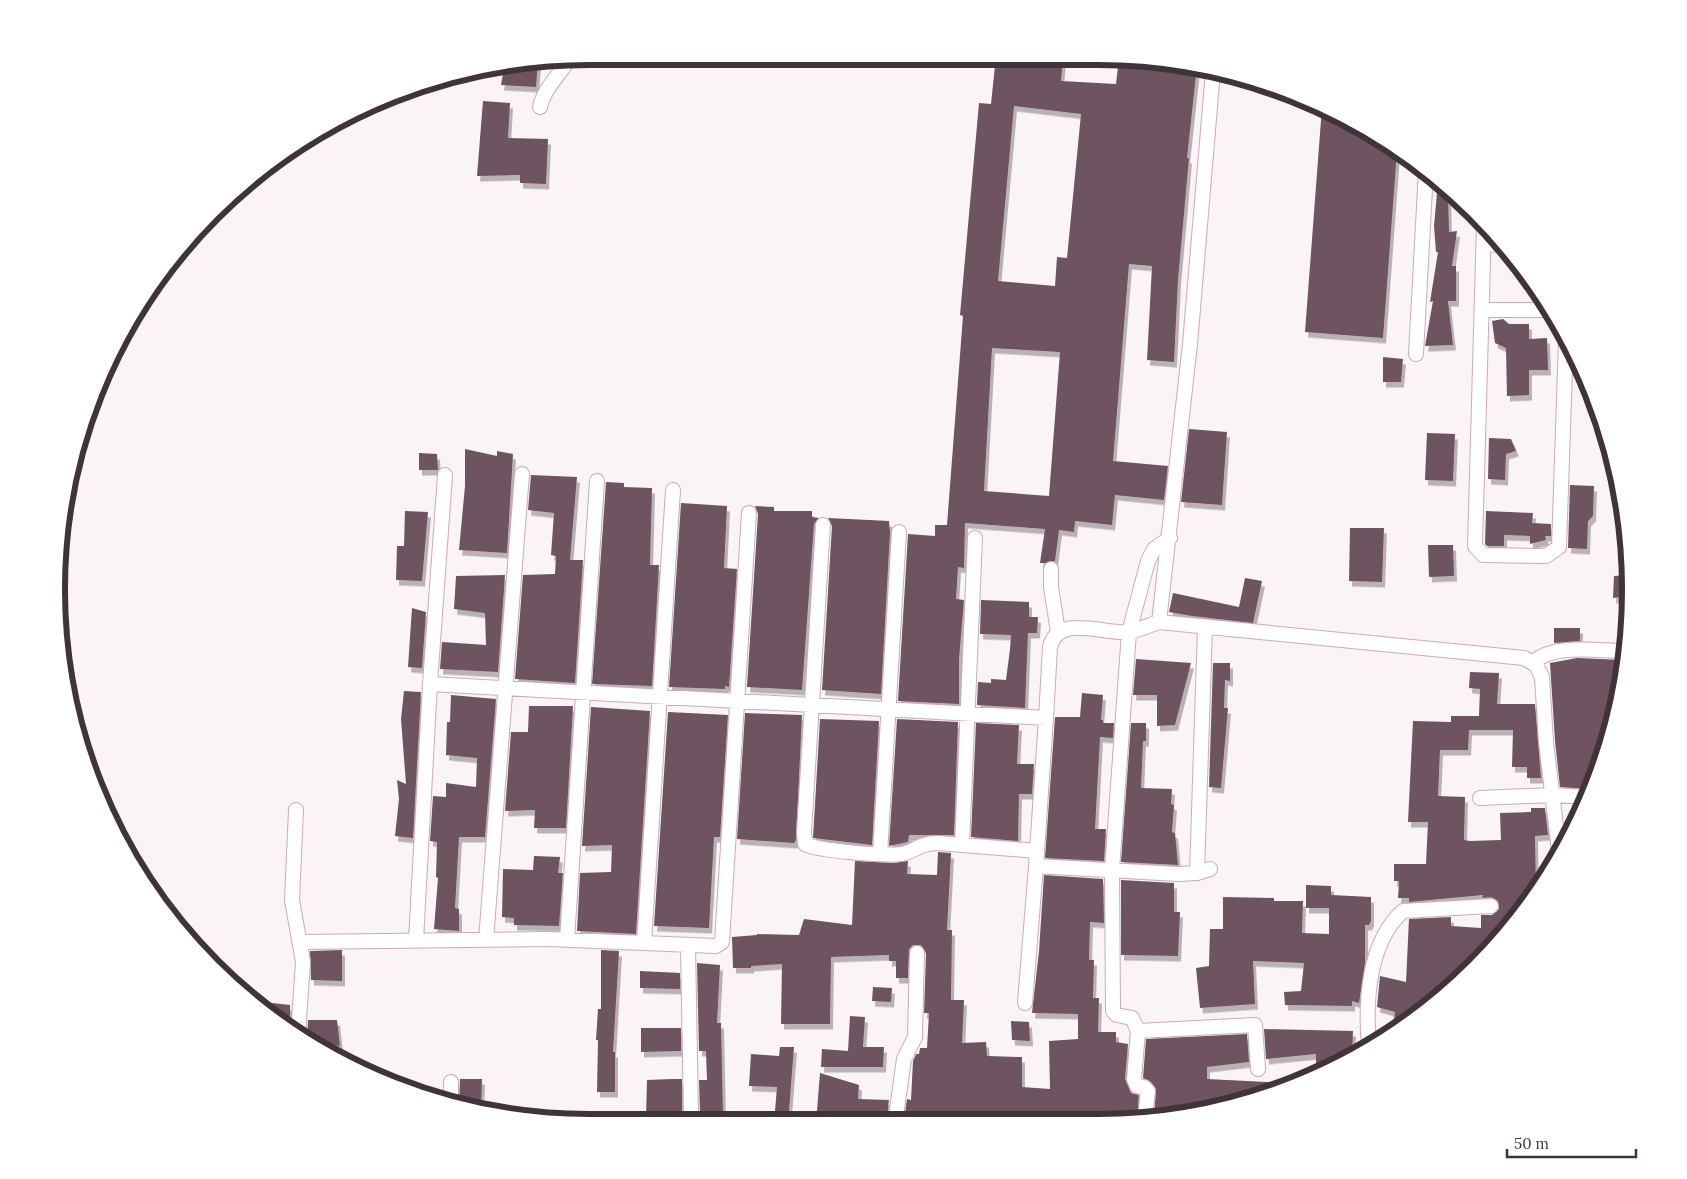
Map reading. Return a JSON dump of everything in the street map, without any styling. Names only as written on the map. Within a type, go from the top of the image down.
[{"type":"street","points":[[540,107],[543,94],[565,66]]},
{"type":"street","points":[[1159,622],[1170,538],[1190,344],[1212,78]]},
{"type":"street","points":[[1416,354],[1425,180]]},
{"type":"street","points":[[1484,236],[1476,546],[1483,555],[1546,556],[1559,547],[1566,353]]},
{"type":"street","points":[[1484,245],[1492,244]]},
{"type":"street","points":[[1482,310],[1541,310]]},
{"type":"street","points":[[486,940],[507,688],[522,474]]},
{"type":"street","points":[[416,940],[430,684],[445,475]]},
{"type":"street","points":[[567,940],[598,481]]},
{"type":"street","points":[[644,943],[673,490]]},
{"type":"street","points":[[300,942],[567,940],[716,946],[722,942],[750,513]]},
{"type":"street","points":[[824,524],[804,832],[805,844],[819,848],[880,854],[902,854],[929,843],[1037,850]]},
{"type":"street","points":[[880,854],[899,532]]},
{"type":"street","points":[[962,845],[976,538]]},
{"type":"street","points":[[1146,1112],[1148,1091],[1144,1087],[1135,1084],[1134,1079],[1138,1031],[1132,1018],[1117,1015],[1113,1011],[1112,870],[1129,632],[1148,561],[1154,549],[1170,538]]},
{"type":"street","points":[[1050,569],[1058,632]]},
{"type":"street","points":[[1025,1003],[1050,647],[1052,638],[1058,632],[1070,628],[1129,632],[1159,622],[1524,658],[1533,662],[1542,677],[1558,841]]},
{"type":"street","points":[[1036,866],[1112,870],[1204,871],[1205,627]]},
{"type":"street","points":[[1533,662],[1541,655],[1557,650],[1619,651]]},
{"type":"street","points":[[430,684],[889,710],[968,712],[1046,718]]},
{"type":"street","points":[[1480,798],[1553,795],[1579,796]]},
{"type":"street","points":[[296,810],[292,900],[303,962],[299,1026]]},
{"type":"street","points":[[1369,1039],[1368,990],[1386,932],[1393,920],[1403,911],[1491,906]]},
{"type":"street","points":[[688,946],[691,1114]]},
{"type":"street","points":[[895,1114],[904,1059],[915,1037],[917,953]]},
{"type":"street","points":[[1138,1031],[1255,1025],[1258,1069]]},
{"type":"street","points":[[451,1082],[451,1095]]},
{"type":"building","points":[[995,65],[1062,65],[1061,81],[1116,84],[1118,66],[1166,69],[1196,74],[1187,158],[1189,158],[1178,280],[1174,362],[1147,360],[1152,266],[1129,264],[1113,461],[1168,466],[1164,500],[1115,495],[1112,525],[1075,521],[1074,532],[1059,530],[1055,561],[1045,563],[1040,563],[1045,529],[965,523],[964,568],[958,567],[956,599],[964,600],[959,659],[959,704],[898,701],[908,534],[935,536],[935,525],[947,525],[963,316],[960,315],[979,103],[991,104]],"holes":[[[1014,106],[1081,114],[1067,258],[1057,257],[1055,286],[998,281]],[[992,348],[1060,352],[1049,496],[984,491]]]},
{"type":"building","points":[[538,68],[536,87],[501,85],[503,72]]},
{"type":"building","points":[[483,101],[510,103],[508,138],[548,139],[546,184],[520,183],[520,175],[477,176]]},
{"type":"building","points":[[1321,116],[1360,135],[1396,158],[1383,338],[1305,332]]},
{"type":"building","points":[[1437,193],[1441,193],[1448,200],[1449,232],[1457,231],[1452,266],[1456,266],[1456,301],[1448,301],[1453,345],[1425,346],[1433,301],[1430,302],[1438,252],[1436,252],[1434,226]]},
{"type":"building","points":[[1503,319],[1509,324],[1529,324],[1529,339],[1547,338],[1548,370],[1529,370],[1529,395],[1507,396],[1506,348],[1495,343],[1492,321]]},
{"type":"building","points":[[1383,357],[1403,359],[1401,382],[1383,382]]},
{"type":"building","points":[[1189,429],[1227,432],[1222,505],[1181,502]]},
{"type":"building","points":[[1427,433],[1455,434],[1453,481],[1425,480]]},
{"type":"building","points":[[1489,438],[1511,439],[1516,451],[1506,454],[1505,480],[1488,479]]},
{"type":"building","points":[[465,449],[497,456],[497,451],[513,454],[507,553],[459,550],[465,486]]},
{"type":"building","points":[[419,453],[437,454],[438,470],[419,470]]},
{"type":"building","points":[[531,475],[577,477],[570,560],[583,560],[575,683],[515,679],[523,575],[555,574],[556,556],[551,555],[554,513],[528,510]]},
{"type":"building","points":[[606,482],[624,483],[624,487],[652,488],[650,565],[659,565],[652,686],[592,684]]},
{"type":"building","points":[[1570,485],[1594,486],[1593,516],[1588,521],[1587,549],[1568,548]]},
{"type":"building","points":[[681,503],[727,506],[724,568],[737,569],[729,687],[725,686],[725,689],[669,687]]},
{"type":"building","points":[[755,506],[774,507],[774,511],[812,511],[812,517],[819,518],[814,524],[802,690],[747,687],[758,514]]},
{"type":"building","points":[[405,511],[428,512],[422,581],[396,580],[397,546],[404,546]]},
{"type":"building","points":[[1486,511],[1533,513],[1532,523],[1551,524],[1551,536],[1545,536],[1546,540],[1530,544],[1530,536],[1504,535],[1504,546],[1487,546],[1485,544]]},
{"type":"building","points":[[828,518],[889,521],[890,533],[881,694],[822,690],[832,526]]},
{"type":"building","points":[[1350,528],[1384,528],[1382,582],[1349,581]]},
{"type":"building","points":[[1428,545],[1453,545],[1454,576],[1429,577]]},
{"type":"building","points":[[505,575],[498,672],[440,669],[442,642],[486,645],[485,613],[454,609],[456,576]]},
{"type":"building","points":[[1622,575],[1622,597],[1613,598],[1614,576]]},
{"type":"building","points":[[1245,578],[1262,581],[1253,623],[1169,612],[1173,593],[1239,607]]},
{"type":"building","points":[[981,600],[1029,602],[1029,617],[1038,617],[1037,633],[1028,633],[1025,708],[977,705],[978,682],[991,683],[991,679],[1006,680],[1011,635],[980,634]]},
{"type":"building","points":[[412,608],[426,612],[422,668],[408,667]]},
{"type":"building","points":[[1554,628],[1580,628],[1580,641],[1554,643]]},
{"type":"building","points":[[1577,658],[1618,660],[1604,725],[1583,788],[1560,787],[1550,663]]},
{"type":"building","points":[[1136,659],[1191,663],[1175,725],[1157,726],[1157,695],[1133,695]]},
{"type":"building","points":[[1213,663],[1230,663],[1230,681],[1225,680],[1224,708],[1228,708],[1221,788],[1209,787]]},
{"type":"building","points":[[1470,672],[1499,673],[1497,704],[1535,704],[1541,778],[1527,778],[1527,767],[1512,767],[1513,730],[1469,730],[1468,750],[1440,750],[1438,796],[1465,797],[1464,840],[1501,840],[1500,813],[1531,812],[1531,808],[1545,808],[1548,835],[1535,836],[1536,878],[1514,909],[1492,935],[1443,984],[1394,1023],[1395,1012],[1377,1007],[1380,976],[1406,982],[1409,919],[1451,917],[1451,926],[1481,928],[1481,915],[1492,915],[1499,909],[1498,901],[1491,897],[1482,898],[1483,895],[1409,902],[1409,898],[1398,898],[1399,881],[1394,881],[1394,864],[1426,864],[1428,822],[1408,822],[1413,721],[1451,722],[1451,716],[1479,716],[1480,689],[1469,688]]},
{"type":"building","points":[[404,691],[421,692],[413,838],[395,836],[399,799],[397,780],[406,784],[401,719]]},
{"type":"building","points":[[1082,693],[1103,695],[1101,720],[1103,720],[1103,723],[1114,723],[1113,738],[1100,737],[1095,829],[1106,829],[1104,861],[1045,858],[1055,717],[1080,717]]},
{"type":"building","points":[[451,695],[496,699],[485,837],[459,837],[455,908],[459,909],[459,931],[434,929],[438,878],[436,877],[437,842],[430,841],[433,796],[446,797],[446,783],[476,787],[477,758],[446,755],[447,722],[450,722]]},
{"type":"building","points":[[529,706],[573,706],[566,828],[534,828],[535,810],[505,811],[511,732],[528,732]]},
{"type":"building","points":[[591,707],[650,711],[636,934],[577,931],[580,873],[611,872],[612,845],[582,846]]},
{"type":"building","points":[[668,712],[728,715],[720,837],[714,837],[709,928],[654,926]]},
{"type":"building","points":[[745,713],[802,715],[796,840],[794,843],[737,839]]},
{"type":"building","points":[[820,719],[879,721],[872,845],[813,838]]},
{"type":"building","points":[[897,719],[958,722],[954,835],[909,835],[908,842],[889,846]]},
{"type":"building","points":[[976,723],[1019,725],[1017,764],[1034,764],[1032,794],[1019,794],[1018,841],[971,837]]},
{"type":"building","points":[[1131,723],[1146,723],[1146,741],[1143,741],[1141,788],[1172,789],[1171,804],[1174,805],[1172,832],[1175,833],[1178,865],[1121,862]]},
{"type":"building","points":[[938,852],[951,853],[947,930],[952,930],[951,1000],[964,1000],[962,1043],[986,1042],[987,1056],[1022,1057],[1022,1087],[1050,1089],[1049,1041],[1078,1039],[1078,1014],[1032,1013],[1039,951],[1044,875],[1103,879],[1104,923],[1090,922],[1089,960],[1094,960],[1093,998],[1099,998],[1098,1032],[1116,1032],[1116,1042],[1128,1044],[1125,1079],[1131,1093],[1139,1095],[1138,1113],[1007,1114],[1007,1111],[953,1111],[953,1114],[905,1114],[907,1099],[911,1100],[913,1061],[916,1054],[919,1054],[920,1048],[927,1048],[929,1013],[924,1013],[926,953],[921,945],[913,945],[909,949],[908,978],[896,978],[896,961],[889,961],[889,955],[831,957],[830,1024],[781,1024],[782,964],[733,968],[732,937],[757,934],[799,935],[804,919],[852,925],[855,861],[893,863],[908,861],[907,874],[937,875]]},
{"type":"building","points":[[534,856],[560,857],[558,873],[563,873],[559,926],[514,925],[514,918],[502,917],[503,869],[533,870]]},
{"type":"building","points":[[1121,880],[1174,883],[1174,912],[1180,912],[1178,956],[1121,955]]},
{"type":"building","points":[[1306,885],[1331,886],[1331,895],[1371,897],[1371,921],[1369,925],[1365,925],[1365,963],[1359,1003],[1352,1001],[1352,1006],[1285,1005],[1284,992],[1301,991],[1304,963],[1253,961],[1255,1004],[1200,1008],[1196,968],[1209,966],[1210,929],[1223,929],[1223,897],[1274,898],[1274,901],[1303,901],[1302,933],[1329,934],[1329,908],[1306,908]]},
{"type":"building","points":[[342,950],[342,981],[311,980],[310,951]]},
{"type":"building","points":[[601,950],[619,951],[613,1052],[615,1052],[615,1092],[597,1092],[598,1040],[596,1040],[598,1009],[601,1009]]},
{"type":"building","points":[[697,963],[720,965],[717,1023],[721,1023],[723,1114],[700,1114],[699,1080],[707,1080],[706,1051],[699,1051]]},
{"type":"building","points":[[640,971],[680,973],[680,989],[640,988]]},
{"type":"building","points":[[873,987],[892,988],[891,1002],[872,1001]]},
{"type":"building","points":[[266,1002],[290,1005],[290,1020]]},
{"type":"building","points":[[850,1016],[865,1017],[863,1047],[884,1047],[883,1067],[821,1067],[822,1049],[848,1051]]},
{"type":"building","points":[[308,1020],[337,1020],[340,1046],[328,1045],[307,1032]]},
{"type":"building","points":[[1011,1021],[1029,1022],[1030,1041],[1012,1040]]},
{"type":"building","points":[[641,1028],[681,1028],[681,1051],[641,1052]]},
{"type":"building","points":[[1264,1029],[1353,1031],[1352,1048],[1316,1066],[1316,1054],[1266,1059]]},
{"type":"building","points":[[1247,1034],[1249,1062],[1207,1067],[1207,1079],[1276,1082],[1200,1104],[1154,1111],[1156,1089],[1150,1081],[1143,1078],[1146,1039]]},
{"type":"building","points":[[780,1047],[794,1047],[789,1114],[775,1114],[777,1087],[749,1086],[751,1054],[779,1056]]},
{"type":"building","points":[[820,1073],[859,1085],[858,1099],[889,1100],[887,1114],[817,1114]]},
{"type":"building","points":[[460,1079],[482,1079],[481,1103],[459,1097]]},
{"type":"building","points":[[682,1079],[682,1114],[646,1114],[647,1080]]}]
